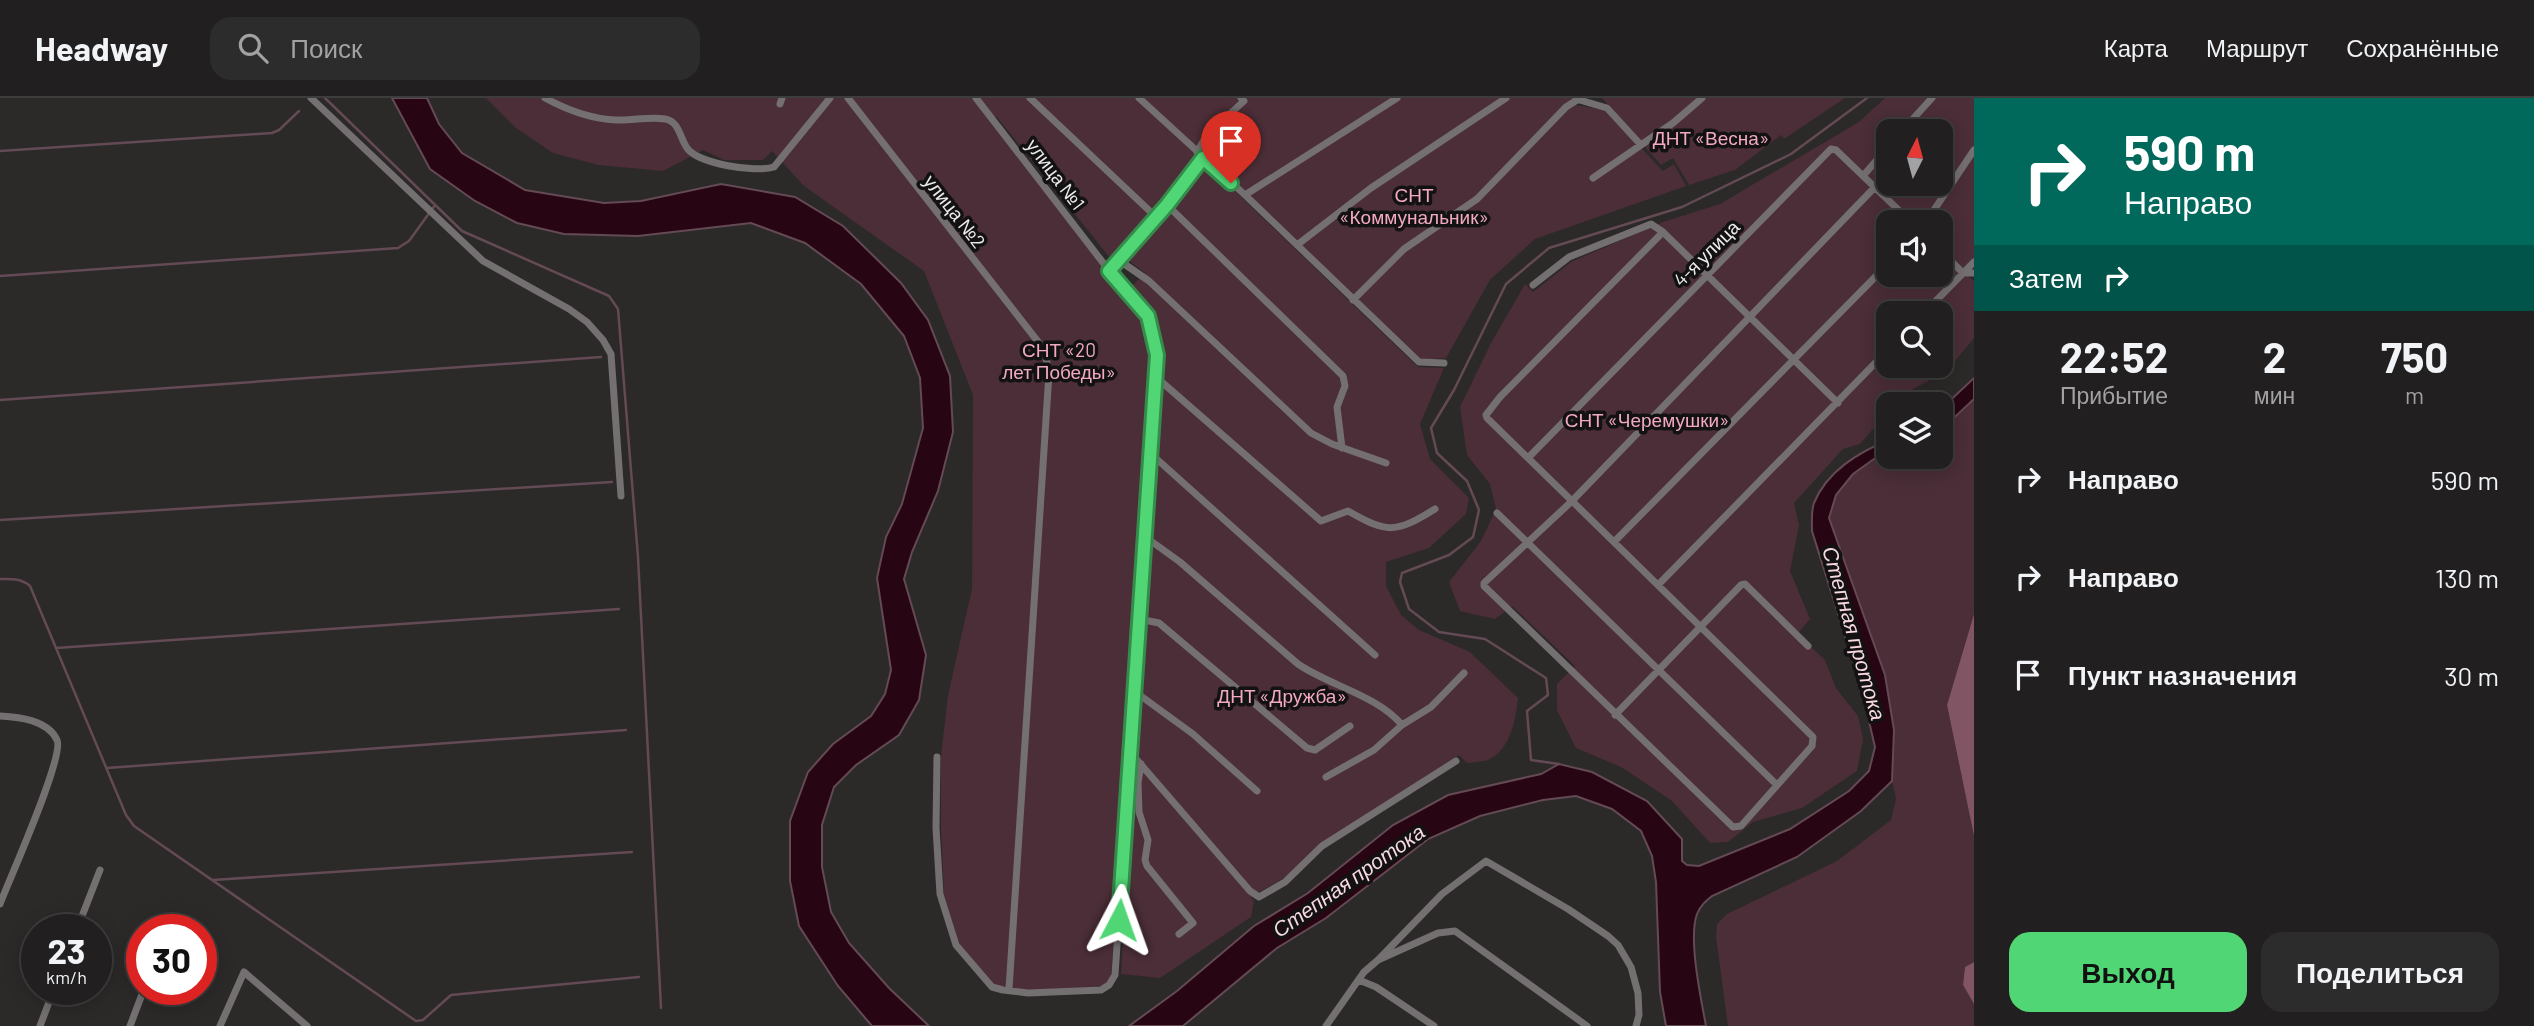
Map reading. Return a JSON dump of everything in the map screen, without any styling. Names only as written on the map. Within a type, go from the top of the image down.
[{"type":"street","points":[[311,98],[483,261],[569,309],[587,322],[603,340],[611,354],[621,496]]},
{"type":"street","points":[[545,98],[568,111],[615,120],[666,119],[674,123],[688,150],[702,158],[723,165],[767,169],[774,167],[830,98]]},
{"type":"street","name":"улица №2","points":[[848,98],[1039,343],[1049,373],[1009,989]]},
{"type":"street","name":"улица №1","points":[[976,98],[1109,271],[1148,316],[1157,355],[1115,975],[1109,985],[1101,990],[1028,993],[1009,989]]},
{"type":"street","points":[[1030,98],[1156,216]]},
{"type":"street","points":[[1139,98],[1245,195],[1419,362],[1444,363]]},
{"type":"street","points":[[1109,271],[1167,205],[1200,155],[1207,135],[1244,101],[1241,98]]},
{"type":"street","points":[[1245,195],[1397,98]]},
{"type":"street","points":[[1297,245],[1371,188],[1506,98]]},
{"type":"street","points":[[1593,178],[1673,123],[1702,98]]},
{"type":"street","points":[[1913,119],[1932,98]]},
{"type":"street","points":[[1353,300],[1404,249],[1476,199],[1577,99],[1602,101],[1640,144]]},
{"type":"street","name":"4-я улица","points":[[1528,458],[1831,149],[1836,150],[1899,210]]},
{"type":"street","points":[[1934,210],[1974,150]]},
{"type":"street","points":[[1863,176],[1876,161]]},
{"type":"street","points":[[1663,232],[1500,397],[1486,415],[1572,502],[1813,737],[1812,746],[1741,826],[1733,827],[1483,586],[1572,502],[1875,187]]},
{"type":"street","points":[[1167,205],[1343,376],[1345,386],[1338,407],[1342,448]]},
{"type":"street","points":[[1533,285],[1569,257],[1651,224],[1663,232],[1838,403]]},
{"type":"street","points":[[1119,261],[1149,281],[1311,433],[1342,448],[1387,463]]},
{"type":"street","points":[[1936,301],[1974,262]]},
{"type":"street","points":[[1953,263],[1963,273],[1974,273]]},
{"type":"street","points":[[1614,542],[1876,276]]},
{"type":"street","points":[[1658,585],[1876,363]]},
{"type":"street","points":[[1156,377],[1321,521],[1348,511],[1376,527],[1394,528],[1415,521],[1435,509]]},
{"type":"street","points":[[1150,453],[1375,656]]},
{"type":"street","points":[[1497,513],[1777,785]]},
{"type":"street","points":[[1144,536],[1180,562],[1298,664],[1315,676],[1366,699],[1396,718],[1402,725]]},
{"type":"street","points":[[1615,715],[1741,584],[1745,584],[1808,646]]},
{"type":"street","points":[[1139,619],[1159,623],[1307,748],[1315,750],[1350,726]]},
{"type":"street","points":[[1326,777],[1361,760],[1402,725],[1431,707],[1464,673]]},
{"type":"street","points":[[1134,691],[1193,734],[1257,791]]},
{"type":"street","points":[[0,716],[42,725],[57,738],[59,745],[53,770],[0,904]]},
{"type":"street","points":[[1131,753],[1250,891],[1259,897],[1285,882],[1322,846],[1456,761]]},
{"type":"street","points":[[937,757],[936,828],[940,894],[956,945],[992,987],[1009,989]]},
{"type":"street","points":[[1141,764],[1138,783],[1139,812],[1149,840],[1145,860],[1193,922],[1179,934]]},
{"type":"street","points":[[1326,1026],[1359,980],[1442,894],[1486,861],[1568,909],[1618,945],[1627,959],[1637,985],[1639,1015],[1636,1026]]},
{"type":"street","points":[[83,914],[100,870]]},
{"type":"street","points":[[1378,960],[1438,933],[1455,931],[1587,1026]]},
{"type":"street","points":[[220,1026],[244,972],[307,1026]]},
{"type":"street","points":[[1359,980],[1376,987],[1434,1026]]},
{"type":"street","points":[[40,1026],[48,1005]]},
{"type":"street","points":[[130,1026],[138,1005]]},
{"type":"green space","points":[[486,98],[1572,98],[1576,105],[1605,110],[1663,171],[1674,164],[1686,186],[1535,239],[1490,280],[1446,358],[1420,360],[1219,165],[1213,170],[1418,367],[1444,368],[1420,424],[1430,459],[1469,498],[1466,514],[1429,548],[1386,562],[1386,586],[1401,615],[1419,630],[1470,652],[1518,698],[1514,723],[1503,748],[1490,759],[1482,761],[1467,763],[1459,755],[1317,846],[1287,876],[1251,897],[1254,901],[1251,917],[1160,978],[1121,974],[1159,360],[1153,316],[1130,288],[1145,273],[1119,253],[1111,259],[996,116],[991,123],[1142,317],[1152,346],[1151,394],[1111,978],[1104,986],[1028,990],[993,985],[959,944],[944,894],[941,756],[948,695],[972,589],[973,395],[924,271],[804,186],[772,151],[763,160],[724,160],[703,150],[663,171],[598,165],[553,153],[516,128]]},
{"type":"green space","name":"ДНТ «Весна»","points":[[1602,98],[1845,98],[1784,139],[1781,135],[1735,170],[1689,185],[1673,158],[1661,165]]},
{"type":"green space","name":"СНТ «Черемушки»","points":[[1885,98],[1974,98],[1974,259],[1961,270],[1974,281],[1974,338],[1953,364],[1953,301],[1876,301],[1876,378],[1934,378],[1907,392],[1876,392],[1876,426],[1860,444],[1843,449],[1794,503],[1799,525],[1790,571],[1810,619],[1797,634],[1825,660],[1836,688],[1858,716],[1863,739],[1857,771],[1802,808],[1753,822],[1728,842],[1710,843],[1672,801],[1623,768],[1576,748],[1557,710],[1557,684],[1575,666],[1512,606],[1495,619],[1460,611],[1449,582],[1481,541],[1496,509],[1490,484],[1467,455],[1460,407],[1491,343],[1525,284],[1533,292],[1571,262],[1663,222],[1720,204],[1859,122]]},
{"type":"green space","points":[[1974,399],[1974,614],[1947,705],[1974,836],[1974,962],[1965,967],[1963,985],[1974,1004],[1974,1026],[1728,1026],[1716,937],[1717,924],[1727,914],[1837,861],[1891,820],[1896,799],[1892,781],[1894,730],[1885,675],[1829,518],[1836,495],[1853,474],[1874,459],[1876,469],[1953,469],[1953,419]]},
{"type":"shaded area","points":[[1974,614],[1974,836],[1947,705]]},
{"type":"shaded area","points":[[1974,962],[1974,1004],[1963,985],[1965,967]]},
{"type":"water","points":[[392,98],[427,98],[439,124],[462,153],[525,190],[604,203],[641,201],[721,184],[795,197],[843,226],[901,283],[928,320],[950,376],[953,432],[938,491],[912,552],[904,579],[926,655],[919,700],[899,735],[856,765],[834,787],[822,825],[822,867],[831,912],[849,943],[889,988],[929,1026],[872,1026],[838,986],[799,926],[790,881],[790,821],[808,772],[833,744],[871,716],[885,694],[891,670],[877,578],[886,537],[902,504],[923,428],[920,378],[904,336],[861,284],[805,243],[751,223],[638,236],[564,234],[517,223],[475,201],[430,169]]},
{"type":"water","points":[[1974,378],[1974,399],[1953,419],[1953,398]]},
{"type":"water","name":"Степная протока","points":[[1876,446],[1876,459],[1853,474],[1836,495],[1829,518],[1885,675],[1894,730],[1892,781],[1861,811],[1797,857],[1712,896],[1701,906],[1697,914],[1694,938],[1696,969],[1706,1026],[1666,1026],[1660,992],[1656,882],[1652,856],[1641,831],[1612,809],[1576,796],[1543,800],[1480,816],[1428,839],[1326,918],[1277,948],[1183,1026],[1129,1026],[1177,991],[1254,926],[1308,893],[1393,825],[1448,795],[1541,774],[1559,764],[1592,772],[1647,801],[1682,839],[1682,861],[1687,865],[1699,866],[1790,829],[1849,791],[1869,771],[1875,747],[1861,687],[1812,531],[1812,510],[1820,492],[1835,472]]},
{"type":"waterway","points":[[325,98],[462,231],[609,296],[618,309],[638,557],[661,1008]]},
{"type":"waterway","points":[[1559,764],[1531,760],[1527,711],[1548,695],[1546,678],[1485,639],[1439,632],[1409,609],[1400,582],[1402,573],[1449,555],[1473,537],[1479,510],[1467,481],[1437,453],[1431,428],[1454,390],[1506,284],[1549,248],[1682,207],[1791,154],[1867,98]]},
{"type":"waterway","points":[[0,151],[272,133],[299,111]]},
{"type":"waterway","points":[[0,276],[398,248],[409,241],[435,205]]},
{"type":"waterway","points":[[0,400],[601,357]]},
{"type":"waterway","points":[[0,520],[612,482]]},
{"type":"waterway","points":[[0,579],[19,580],[30,586],[126,815],[134,826],[416,1021],[423,1020],[451,995],[639,977]]},
{"type":"waterway","points":[[56,648],[619,609]]},
{"type":"waterway","points":[[107,768],[626,730]]},
{"type":"waterway","points":[[213,880],[632,852]]},
{"type":"route","points":[[1119,920],[1157,355],[1148,316],[1109,271],[1167,205],[1203,158],[1231,183]]},
{"type":"park label","name":"СНТ «Коммунальник»","points":[[1414,205]]},
{"type":"park label","name":"СНТ «20 лет Победы»","points":[[1059,360]]},
{"type":"park label","name":"ДНТ «Дружба»","points":[[1282,695]]}]
